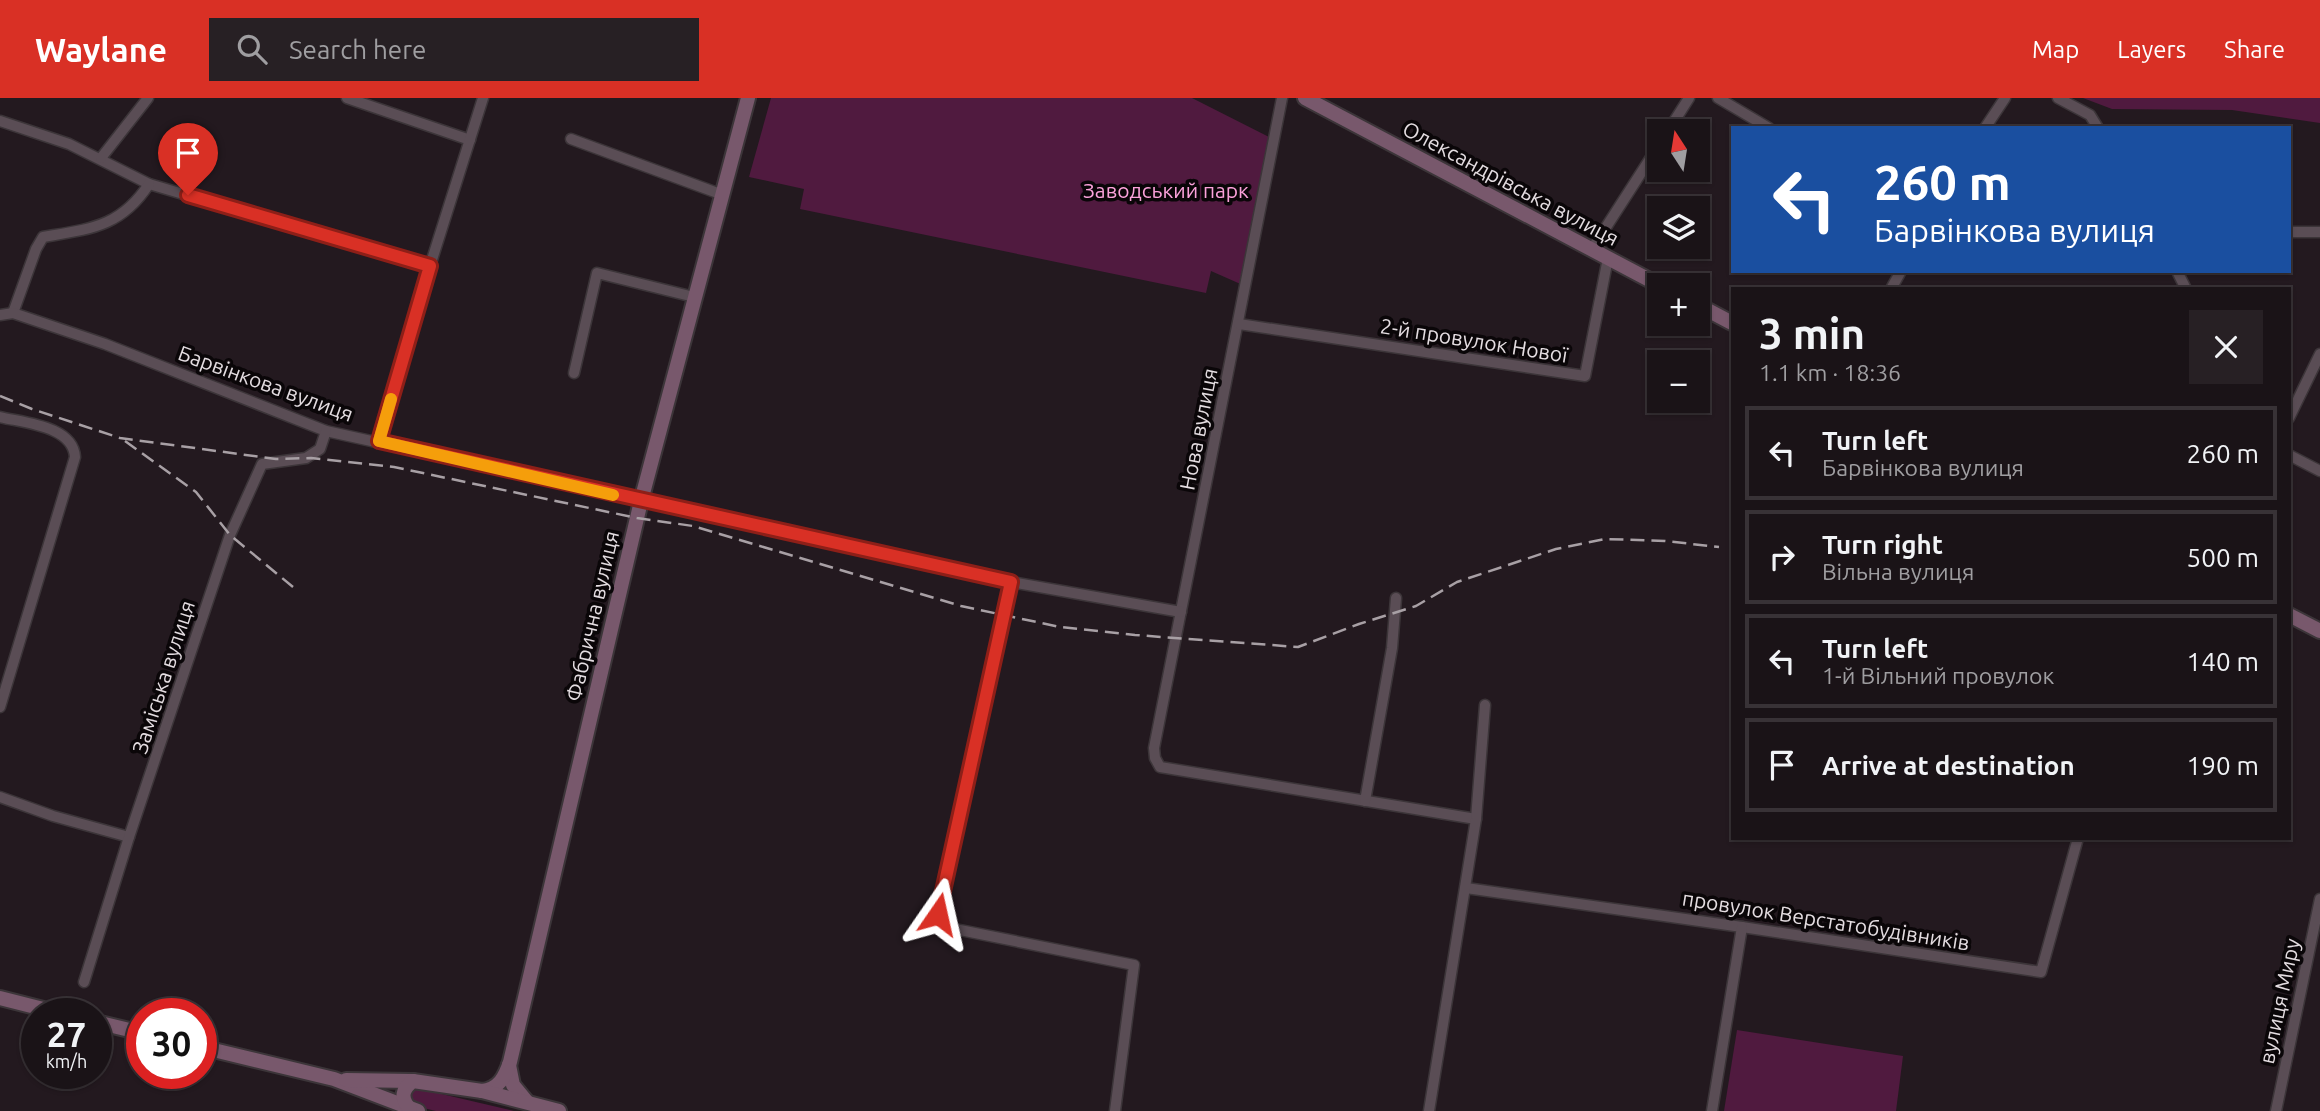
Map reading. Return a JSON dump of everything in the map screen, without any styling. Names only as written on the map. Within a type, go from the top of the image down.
[{"type":"main road","name":"Фабрична вулиця","points":[[507,1083],[641,501],[748,98]]},
{"type":"main road","name":"Олександрівська вулиця","points":[[1305,98],[1647,279]]},
{"type":"main road","points":[[1710,311],[1731,322]]},
{"type":"main road","points":[[2291,616],[2320,631]]},
{"type":"main road","points":[[0,998],[21,1003]]},
{"type":"main road","points":[[217,1051],[334,1079],[414,1110]]},
{"type":"main road","points":[[334,1079],[413,1081],[482,1091],[559,1111]]},
{"type":"main road","points":[[413,1081],[403,1091],[403,1097],[414,1110]]},
{"type":"main road","points":[[482,1091],[507,1083],[527,1102]]},
{"type":"street","points":[[101,158],[148,98]]},
{"type":"street","points":[[346,98],[470,140]]},
{"type":"street","points":[[379,441],[483,98]]},
{"type":"street","name":"Нова вулиця","points":[[1282,98],[1154,748],[1155,758],[1160,767],[1365,802]]},
{"type":"street","points":[[1676,119],[1689,98]]},
{"type":"street","points":[[1718,98],[1766,126]]},
{"type":"street","points":[[2058,98],[2090,115],[2097,126]]},
{"type":"street","points":[[1986,126],[1999,100]]},
{"type":"street","points":[[0,121],[69,144],[149,184],[430,266]]},
{"type":"street","points":[[571,139],[723,195]]},
{"type":"street","points":[[1592,249],[1647,164]]},
{"type":"street","points":[[13,313],[36,249],[43,237],[105,225],[127,210],[149,184]]},
{"type":"street","points":[[2291,232],[2320,232]]},
{"type":"street","name":"2-й провулок Нової","points":[[1239,324],[1585,376],[1608,258]]},
{"type":"street","points":[[574,373],[597,273],[694,297]]},
{"type":"street","name":"Барвінкова вулиця","points":[[0,315],[13,313],[105,344],[326,431],[1011,582],[1181,612]]},
{"type":"street","points":[[2291,414],[2320,354]]},
{"type":"street","points":[[0,417],[48,429],[68,438],[74,447],[75,457],[0,708]]},
{"type":"street","name":"Заміська вулиця","points":[[84,982],[129,837],[230,535],[262,464],[306,458],[320,450],[326,431]]},
{"type":"street","points":[[2291,456],[2320,471]]},
{"type":"street","points":[[1011,582],[940,899],[938,919],[945,927],[1134,965],[1115,1111]]},
{"type":"street","points":[[1396,598],[1392,648],[1365,802],[1476,819]]},
{"type":"street","points":[[1429,1111],[1476,819],[1485,705]]},
{"type":"street","points":[[0,797],[53,816],[129,837]]},
{"type":"street","name":"провулок Верстатобудівників","points":[[1466,888],[2042,972],[2077,840]]},
{"type":"street","name":"вулиця Миру","points":[[2276,1111],[2320,899]]},
{"type":"street","points":[[1713,1111],[1742,927]]},
{"type":"green space","name":"Заводський парк","points":[[771,98],[1192,98],[1273,139],[1245,286],[1211,271],[1206,293],[800,209],[804,189],[749,177]]},
{"type":"green space","points":[[2083,98],[2320,98],[2320,123],[2232,110],[2112,109]]},
{"type":"green space","points":[[1737,1030],[1903,1056],[1896,1111],[1724,1111]]},
{"type":"green space","points":[[416,1088],[514,1111],[436,1111],[410,1105],[406,1095]]},
{"type":"railway","points":[[0,396],[120,438],[276,459],[311,458],[394,467],[637,518],[693,526],[961,606],[1060,627],[1135,635],[1298,647],[1416,606],[1457,582],[1556,549],[1605,539],[1665,541],[1719,547]]},
{"type":"railway","points":[[125,441],[196,492],[230,535],[293,587]]},
{"type":"slow traffic","points":[[391,399],[379,441],[613,495]]},
{"type":"route","points":[[188,195],[430,266],[379,441],[1011,582],[938,914]]}]
